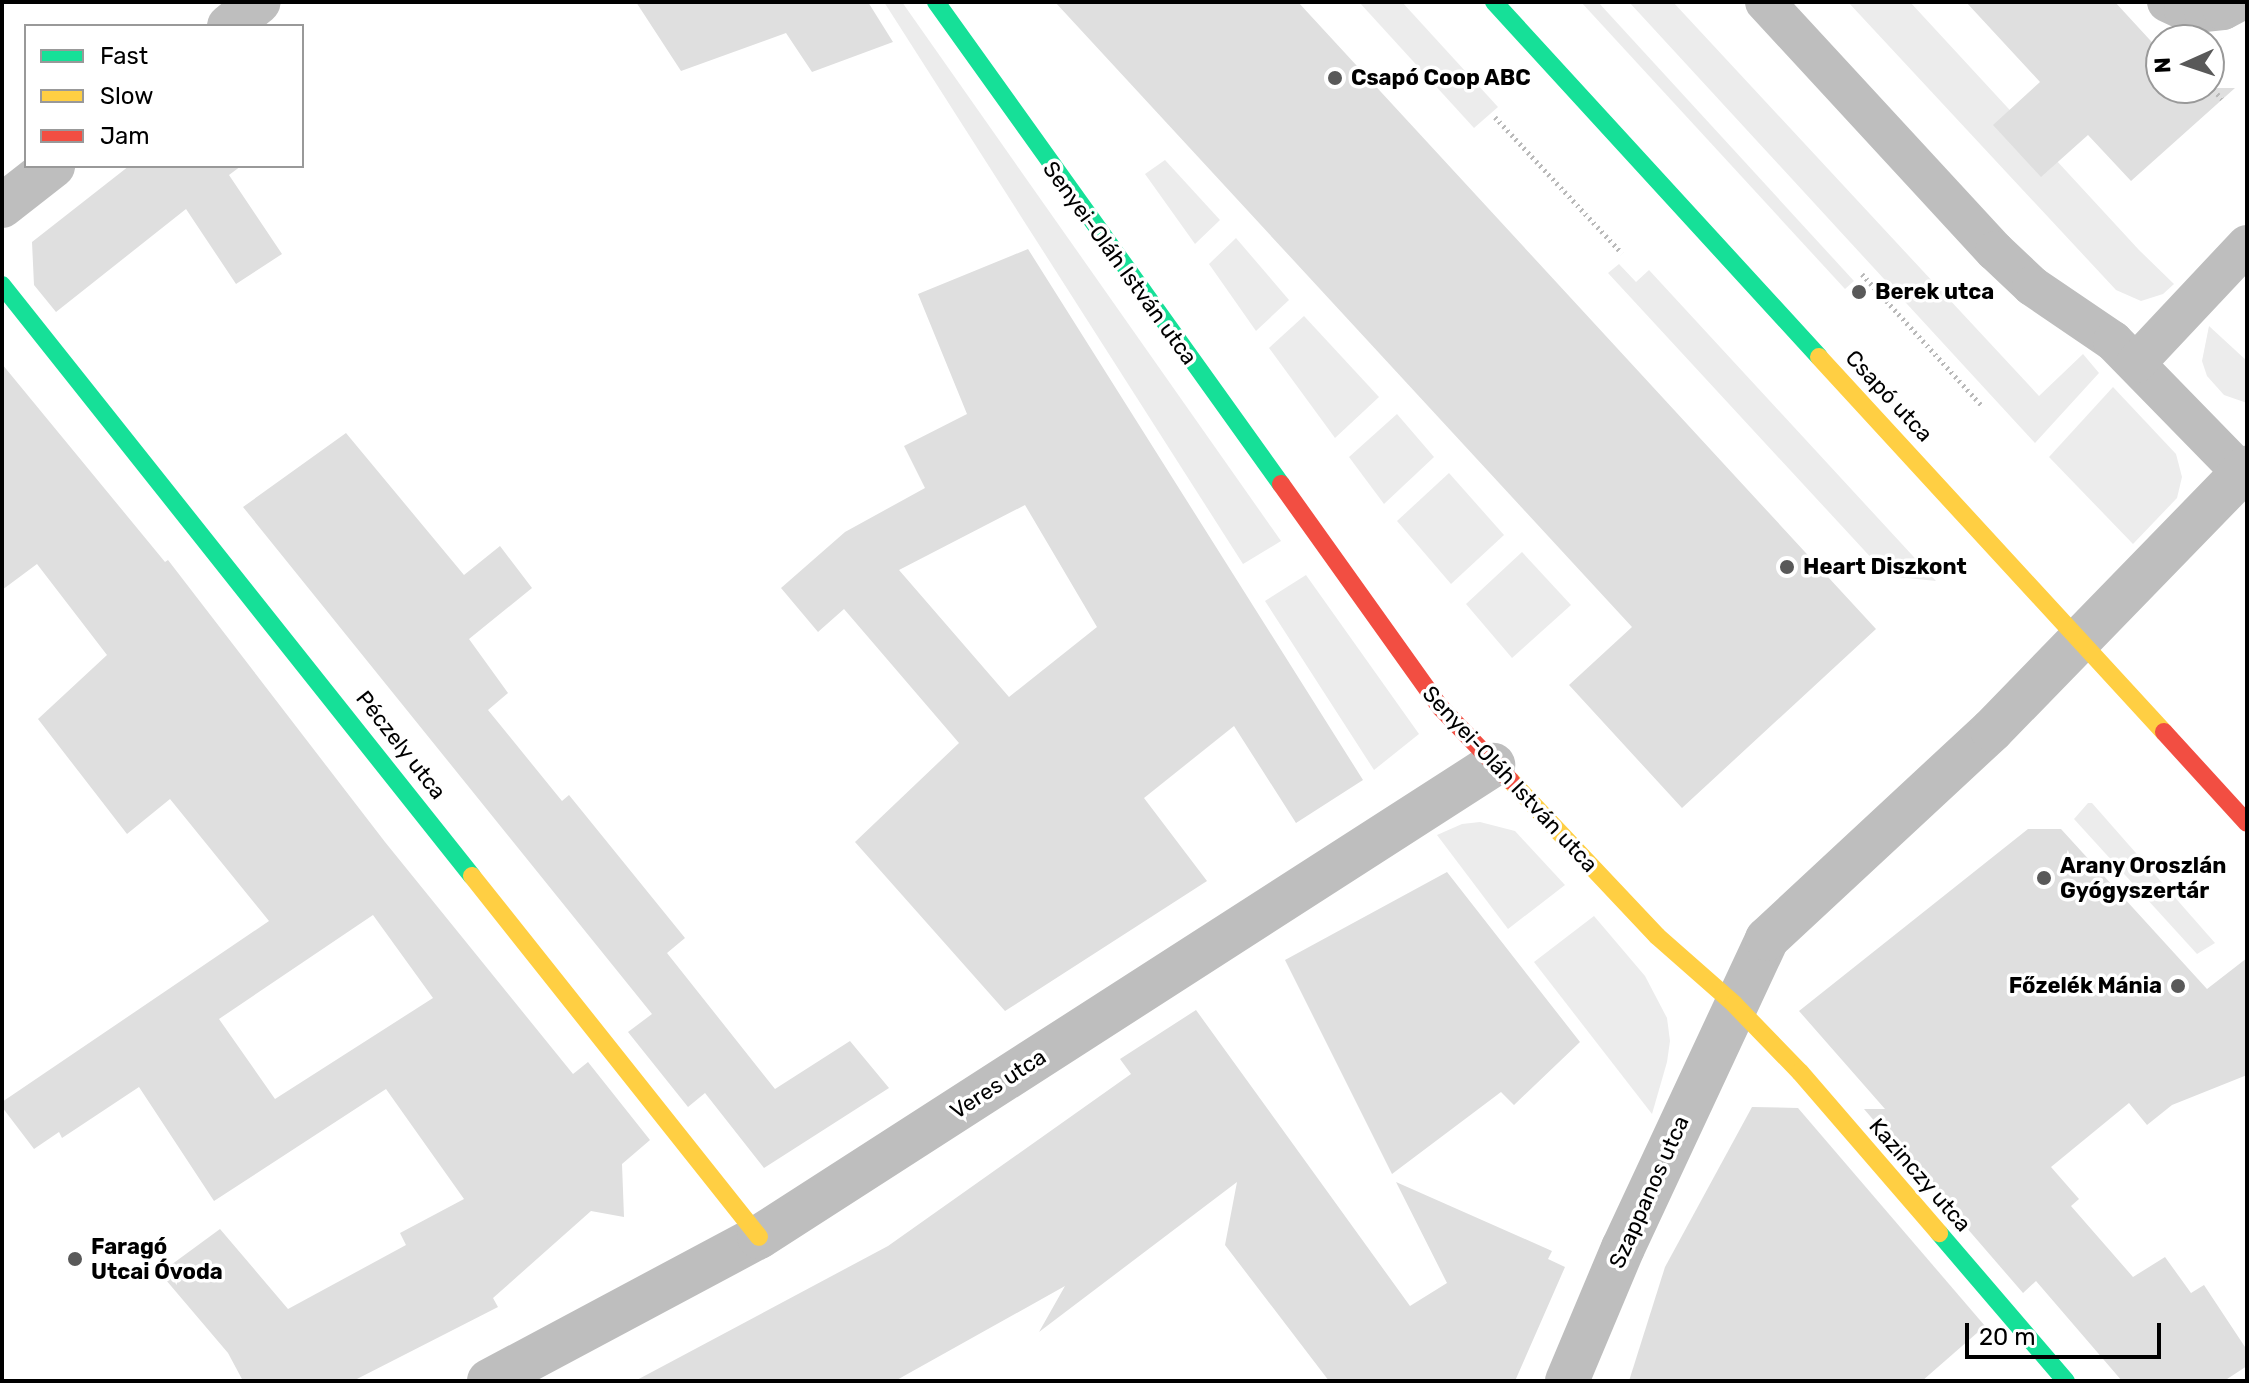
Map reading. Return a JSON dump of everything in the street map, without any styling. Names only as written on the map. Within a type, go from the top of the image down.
[{"type":"street","points":[[232,24],[259,2]]},
{"type":"street","name":"Senyei-Oláh István utca","points":[[936,2],[1424,687],[1493,765],[1657,936],[1734,1004]]},
{"type":"street","name":"Csapó utca","points":[[1494,2],[2247,823]]},
{"type":"street","points":[[2,206],[50,168]]},
{"type":"street","name":"Péczely utca","points":[[2,285],[759,1237]]},
{"type":"street","points":[[1734,1004],[1755,959],[1774,931],[1992,730],[2245,471]]},
{"type":"street","name":"Veres utca","points":[[489,1381],[759,1237],[1493,765]]},
{"type":"street","name":"Szappanos utca","points":[[1567,1381],[1734,1004]]},
{"type":"street","name":"Kazinczy utca","points":[[1734,1004],[1800,1072],[2066,1381]]},
{"type":"lane","points":[[1765,2],[1995,251],[2032,286],[2113,341],[2245,471]]},
{"type":"lane","points":[[2167,2],[2184,10],[2204,12],[2223,10],[2238,2]]},
{"type":"lane","points":[[2136,363],[2247,245]]},
{"type":"path","points":[[1495,117],[1622,253]]},
{"type":"path","points":[[1862,274],[1981,405]]},
{"type":"shaded area","points":[[884,2],[902,2],[1281,541],[1243,564]]},
{"type":"shaded area","points":[[1359,2],[1402,2],[1498,107],[1474,128]]},
{"type":"shaded area","points":[[1581,2],[1598,2],[1854,281],[1845,289]]},
{"type":"shaded area","points":[[1629,2],[1673,2],[2039,396],[2083,354],[2099,373],[2035,443]]},
{"type":"shaded area","points":[[1848,2],[1910,2],[2174,284],[2163,294],[2141,301],[2116,290]]},
{"type":"shaded area","points":[[1165,160],[1220,220],[1195,244],[1145,174]]},
{"type":"shaded area","points":[[1236,238],[1289,300],[1256,331],[1209,264]]},
{"type":"shaded area","points":[[1619,264],[1636,282],[1649,270],[1936,581],[1888,576],[1608,273]]},
{"type":"shaded area","points":[[1304,316],[1379,397],[1335,438],[1269,348]]},
{"type":"shaded area","points":[[2209,326],[2247,361],[2247,403],[2224,395],[2207,376],[2202,361]]},
{"type":"shaded area","points":[[2113,387],[2176,454],[2182,477],[2177,498],[2133,544],[2049,457]]},
{"type":"shaded area","points":[[1397,414],[1434,457],[1384,504],[1349,457]]},
{"type":"shaded area","points":[[1449,473],[1504,535],[1451,584],[1397,521]]},
{"type":"shaded area","points":[[1522,552],[1571,605],[1512,658],[1466,604]]},
{"type":"shaded area","points":[[1306,575],[1419,734],[1374,770],[1265,601]]},
{"type":"shaded area","points":[[2088,803],[2092,803],[2215,943],[2197,954],[2074,819]]},
{"type":"shaded area","points":[[1480,822],[1515,831],[1565,885],[1508,929],[1437,835],[1462,824]]},
{"type":"shaded area","points":[[1594,916],[1645,976],[1667,1018],[1670,1041],[1667,1062],[1652,1114],[1534,962]]},
{"type":"building","points":[[636,2],[868,2],[893,42],[812,72],[786,33],[681,71]]},
{"type":"building","points":[[1055,2],[1298,2],[1876,629],[1682,808],[1569,685],[1632,627]]},
{"type":"building","points":[[1966,2],[2115,2],[2145,35],[2145,104],[2217,104],[2131,181],[2088,135],[2041,177],[1993,125],[2040,82]]},
{"type":"building","points":[[2225,88],[2235,88],[2225,97]]},
{"type":"building","points":[[126,168],[238,168],[229,175],[282,254],[236,284],[186,209],[56,312],[34,285],[32,242]]},
{"type":"building","points":[[1028,249],[1363,780],[1296,823],[1234,726],[1144,798],[1207,881],[1005,1011],[855,842],[959,743],[844,609],[818,632],[781,588],[845,532],[925,488],[904,446],[967,414],[918,294]],"holes":[[[1025,505],[1097,627],[1009,697],[899,570]]]},
{"type":"building","points":[[2,364],[165,562],[168,560],[385,842],[573,1074],[588,1062],[650,1140],[622,1164],[624,1217],[591,1211],[493,1298],[498,1307],[353,1381],[243,1381],[228,1353],[160,1273],[220,1229],[288,1309],[406,1245],[400,1233],[464,1199],[386,1089],[214,1201],[139,1087],[62,1138],[59,1132],[34,1149],[2,1107],[2,1102],[269,921],[170,799],[127,834],[38,719],[107,655],[37,564],[2,590]],"holes":[[[373,915],[433,998],[275,1099],[219,1019]]]},
{"type":"building","points":[[346,433],[464,575],[500,546],[532,588],[469,639],[508,693],[488,710],[562,801],[569,795],[685,938],[667,953],[775,1089],[850,1041],[889,1088],[764,1168],[705,1093],[688,1107],[628,1032],[652,1014],[243,507]]},
{"type":"building","points":[[2028,829],[2061,829],[2207,989],[2247,958],[2247,1075],[2172,1105],[2147,1125],[2129,1103],[2051,1167],[2079,1199],[2071,1206],[2133,1277],[2165,1257],[2191,1293],[2204,1285],[2247,1350],[2247,1366],[2224,1381],[2122,1381],[2036,1281],[2023,1293],[1864,1109],[1885,1109],[1799,1011]]},
{"type":"building","points":[[1447,872],[1580,1042],[1514,1105],[1501,1092],[1392,1174],[1285,960]]},
{"type":"building","points":[[1196,1010],[1410,1306],[1447,1283],[1396,1182],[1552,1251],[1548,1259],[1565,1267],[1515,1381],[1329,1381],[1225,1245],[1237,1182],[1039,1332],[1065,1286],[895,1381],[635,1381],[888,1246],[1131,1074],[1120,1059]]},
{"type":"building","points":[[1752,1107],[1798,1108],[1985,1326],[1922,1381],[1629,1381],[1665,1267]]},
{"type":"traffic: fast","points":[[936,2],[1281,484]]},
{"type":"traffic: fast","points":[[1494,2],[1819,357]]},
{"type":"traffic: fast","points":[[2,285],[472,876]]},
{"type":"traffic: fast","points":[[1939,1233],[2066,1381]]},
{"type":"traffic: slow","points":[[1819,357],[2164,732]]},
{"type":"traffic: slow","points":[[1511,781],[1657,936],[1734,1004],[1800,1072],[1939,1233]]},
{"type":"traffic: slow","points":[[472,876],[759,1237]]},
{"type":"traffic: jam","points":[[1281,484],[1441,708],[1511,781]]},
{"type":"traffic: jam","points":[[2164,732],[2247,823]]},
{"type":"place","name":"Csapó Coop ABC","points":[[1335,78]]},
{"type":"place","name":"Berek utca","points":[[1859,292]]},
{"type":"place","name":"Heart Diszkont","points":[[1787,567]]},
{"type":"place","name":"Arany Oroszlán Gyógyszertár","points":[[2044,878]]},
{"type":"place","name":"Főzelék Mánia","points":[[2178,986]]},
{"type":"place","name":"Faragó Utcai Óvoda","points":[[75,1259]]}]
